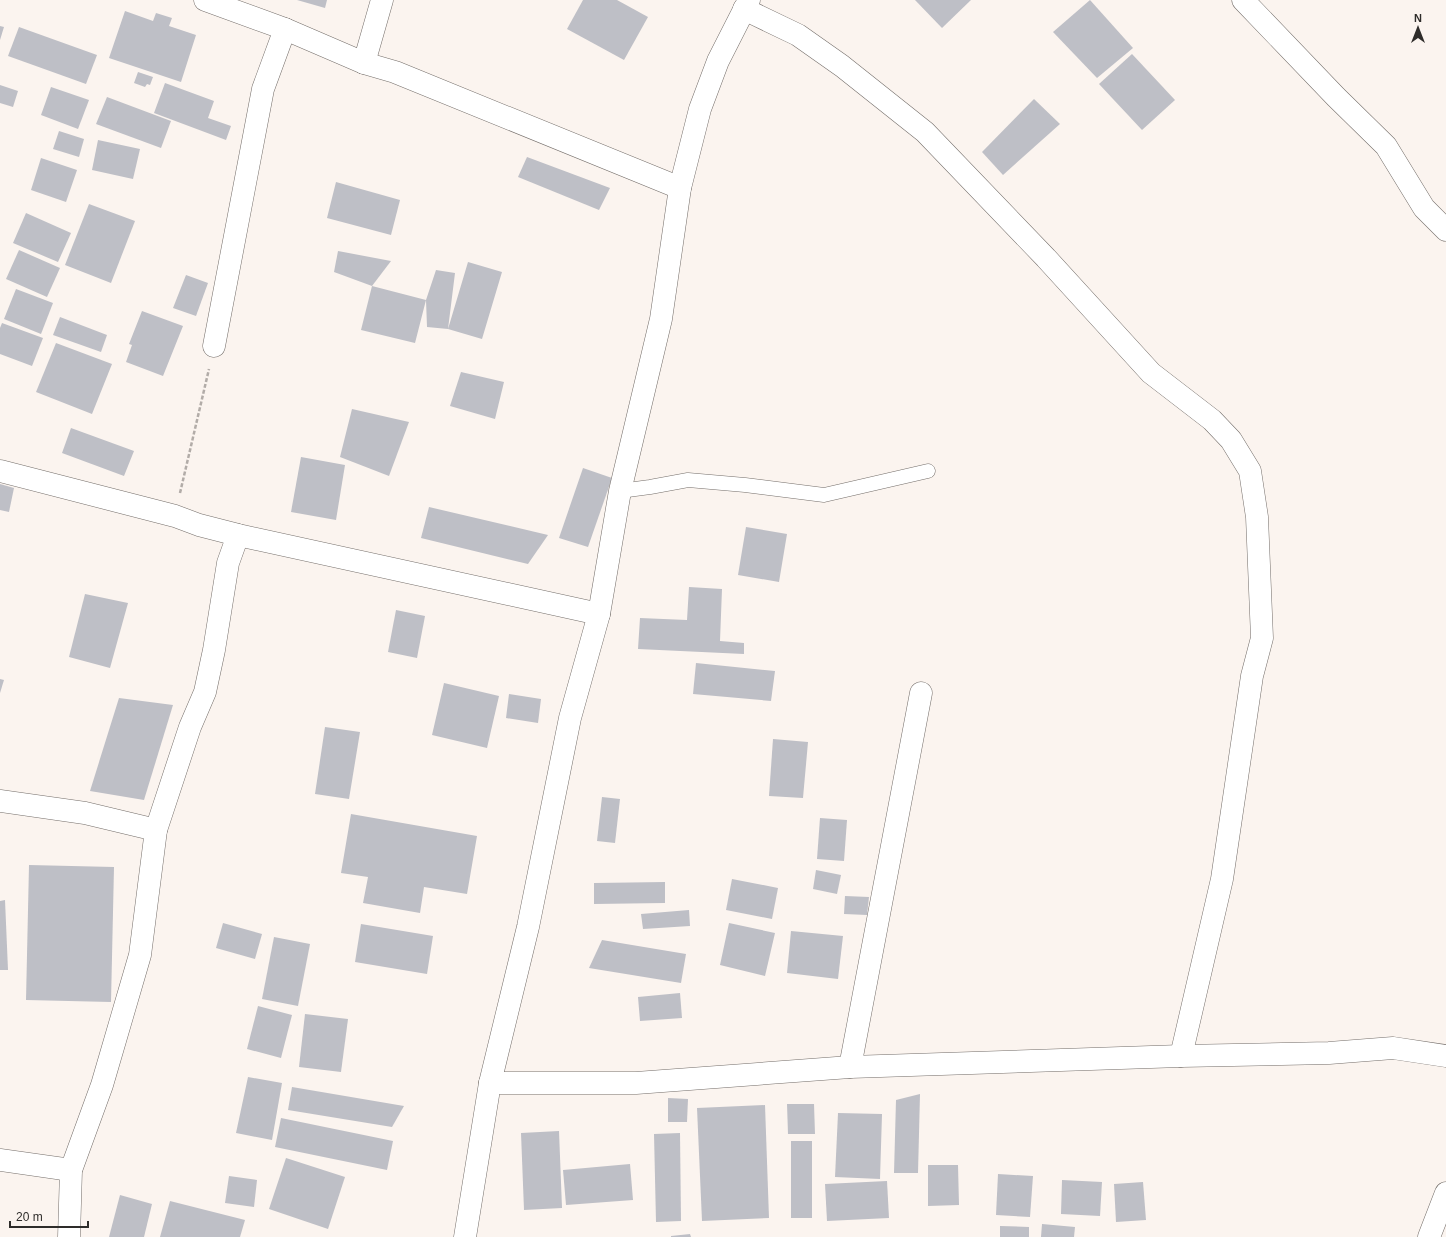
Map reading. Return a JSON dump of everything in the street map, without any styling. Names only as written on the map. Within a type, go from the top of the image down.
[{"type":"street","points":[[205,0],[285,29],[364,63],[395,72],[680,188]]},
{"type":"street","points":[[364,63],[382,0]]},
{"type":"street","points":[[1243,0],[1336,97],[1386,146],[1424,208],[1446,230]]},
{"type":"street","points":[[465,1237],[490,1082],[528,928],[570,718],[599,614],[620,491],[661,319],[680,188],[700,109],[718,61],[746,4],[798,36],[842,66],[925,132],[1046,258],[1151,374],[1212,420],[1231,440],[1250,471],[1257,517],[1262,638],[1252,676],[1222,879],[1181,1056]]},
{"type":"street","points":[[214,346],[263,89],[285,29]]},
{"type":"street","points":[[0,472],[175,516],[199,525],[238,535],[599,614]]},
{"type":"street","points":[[69,1237],[71,1170],[102,1085],[140,955],[156,830],[190,727],[205,692],[214,650],[228,563],[238,535]]},
{"type":"street","points":[[850,1067],[921,693]]},
{"type":"street","points":[[0,801],[85,813],[156,830]]},
{"type":"street","points":[[490,1082],[636,1082],[850,1067],[1181,1056],[1328,1053],[1392,1048],[1446,1056]]},
{"type":"street","points":[[0,1160],[71,1170]]},
{"type":"street","points":[[1429,1237],[1446,1193]]},
{"type":"lane","points":[[620,491],[688,480],[745,485],[824,495],[928,470]]},
{"type":"path","points":[[175,516],[214,346]]},
{"type":"building","points":[[297,0],[327,0],[325,8]]},
{"type":"building","points":[[583,0],[617,0],[648,17],[624,60],[567,29]]},
{"type":"building","points":[[915,0],[971,0],[942,28]]},
{"type":"building","points":[[1090,0],[1133,48],[1097,78],[1053,32]]},
{"type":"building","points":[[125,11],[153,21],[156,13],[172,18],[169,26],[196,35],[181,82],[109,58]]},
{"type":"building","points":[[0,26],[4,27],[0,40]]},
{"type":"building","points":[[19,27],[97,55],[86,84],[8,56]]},
{"type":"building","points":[[1132,54],[1175,100],[1142,130],[1099,84]]},
{"type":"building","points":[[138,72],[153,77],[150,85],[147,84],[145,87],[134,83]]},
{"type":"building","points":[[165,83],[214,101],[208,118],[231,126],[226,140],[154,113]]},
{"type":"building","points":[[0,85],[18,91],[13,107],[0,103]]},
{"type":"building","points":[[51,87],[89,100],[78,129],[41,115]]},
{"type":"building","points":[[107,97],[171,121],[161,148],[96,124]]},
{"type":"building","points":[[1034,99],[1060,124],[1003,175],[982,152]]},
{"type":"building","points":[[59,131],[84,139],[79,157],[53,149]]},
{"type":"building","points":[[98,140],[140,149],[133,179],[92,170]]},
{"type":"building","points":[[527,157],[610,188],[599,210],[518,177]]},
{"type":"building","points":[[41,158],[77,170],[66,202],[31,190]]},
{"type":"building","points":[[336,182],[400,200],[391,235],[327,218]]},
{"type":"building","points":[[89,204],[135,221],[111,283],[65,265]]},
{"type":"building","points":[[26,213],[71,233],[58,262],[13,243]]},
{"type":"building","points":[[19,250],[60,268],[47,297],[6,279]]},
{"type":"building","points":[[338,251],[391,261],[372,286],[334,272]]},
{"type":"building","points":[[468,262],[502,272],[482,339],[448,329]]},
{"type":"building","points":[[436,270],[455,273],[448,329],[427,327],[426,300]]},
{"type":"building","points":[[186,275],[208,283],[196,316],[173,308]]},
{"type":"building","points":[[372,286],[426,300],[415,343],[361,330]]},
{"type":"building","points":[[16,289],[53,303],[41,334],[4,319]]},
{"type":"building","points":[[142,311],[183,326],[163,376],[126,362],[132,345],[129,344]]},
{"type":"building","points":[[60,317],[107,335],[101,352],[53,335]]},
{"type":"building","points":[[2,323],[43,338],[32,366],[0,354],[0,328]]},
{"type":"building","points":[[56,343],[112,364],[92,414],[36,392]]},
{"type":"building","points":[[461,372],[504,382],[495,419],[450,406]]},
{"type":"building","points":[[352,409],[409,422],[389,476],[340,457]]},
{"type":"building","points":[[71,428],[134,451],[124,476],[62,453]]},
{"type":"building","points":[[301,457],[345,465],[336,520],[291,512]]},
{"type":"building","points":[[583,468],[612,478],[588,547],[559,538]]},
{"type":"building","points":[[0,484],[14,488],[9,512],[0,510]]},
{"type":"building","points":[[429,507],[548,535],[528,564],[421,538]]},
{"type":"building","points":[[746,527],[787,534],[779,582],[738,575]]},
{"type":"building","points":[[689,587],[722,589],[720,641],[744,643],[744,654],[638,649],[640,618],[687,620]]},
{"type":"building","points":[[85,594],[128,603],[110,668],[69,657]]},
{"type":"building","points":[[396,610],[425,616],[417,658],[388,652]]},
{"type":"building","points":[[696,663],[775,671],[771,701],[693,694]]},
{"type":"building","points":[[0,679],[4,680],[0,693]]},
{"type":"building","points":[[444,683],[499,696],[487,748],[432,735]]},
{"type":"building","points":[[509,694],[541,699],[538,723],[506,718]]},
{"type":"building","points":[[119,698],[173,705],[144,800],[90,791]]},
{"type":"building","points":[[325,727],[360,732],[349,799],[315,794]]},
{"type":"building","points":[[773,739],[808,742],[803,798],[769,796]]},
{"type":"building","points":[[602,797],[620,799],[615,843],[597,841]]},
{"type":"building","points":[[351,814],[477,836],[467,894],[424,887],[420,913],[363,903],[368,877],[341,873]]},
{"type":"building","points":[[820,818],[847,820],[844,861],[817,859]]},
{"type":"building","points":[[29,865],[114,867],[111,1002],[26,1000]]},
{"type":"building","points":[[816,870],[841,875],[837,894],[813,889]]},
{"type":"building","points":[[732,879],[778,888],[772,919],[726,910]]},
{"type":"building","points":[[665,882],[665,903],[594,904],[594,883]]},
{"type":"building","points":[[845,896],[869,897],[867,915],[844,914]]},
{"type":"building","points":[[5,900],[8,970],[0,970],[0,901]]},
{"type":"building","points":[[689,910],[690,926],[643,929],[641,914]]},
{"type":"building","points":[[223,923],[262,934],[255,959],[216,948]]},
{"type":"building","points":[[729,923],[775,933],[765,976],[720,965]]},
{"type":"building","points":[[361,924],[433,936],[427,974],[355,962]]},
{"type":"building","points":[[791,931],[843,936],[838,979],[787,973]]},
{"type":"building","points":[[274,937],[310,944],[298,1006],[262,999]]},
{"type":"building","points":[[602,940],[686,954],[681,983],[589,968]]},
{"type":"building","points":[[680,993],[682,1018],[640,1021],[638,997]]},
{"type":"building","points":[[258,1006],[292,1015],[281,1058],[247,1049]]},
{"type":"building","points":[[305,1014],[348,1019],[341,1072],[299,1067]]},
{"type":"building","points":[[248,1077],[282,1083],[272,1140],[236,1133]]},
{"type":"building","points":[[292,1087],[404,1106],[392,1127],[288,1110]]},
{"type":"building","points":[[920,1094],[918,1173],[894,1173],[896,1100]]},
{"type":"building","points":[[668,1098],[688,1099],[687,1122],[668,1122]]},
{"type":"building","points":[[787,1104],[814,1104],[815,1134],[788,1134]]},
{"type":"building","points":[[765,1105],[769,1218],[702,1221],[697,1108]]},
{"type":"building","points":[[838,1113],[882,1114],[880,1179],[835,1177]]},
{"type":"building","points":[[281,1118],[393,1141],[387,1170],[275,1147]]},
{"type":"building","points":[[559,1131],[562,1208],[524,1210],[521,1133]]},
{"type":"building","points":[[680,1133],[681,1221],[656,1222],[654,1134]]},
{"type":"building","points":[[791,1141],[812,1141],[812,1218],[791,1218]]},
{"type":"building","points":[[286,1158],[345,1177],[328,1229],[269,1209]]},
{"type":"building","points":[[630,1164],[633,1200],[566,1205],[563,1170]]},
{"type":"building","points":[[928,1165],[958,1165],[959,1205],[928,1206]]},
{"type":"building","points":[[998,1174],[1033,1176],[1030,1217],[996,1215]]},
{"type":"building","points":[[229,1176],[257,1180],[254,1207],[225,1203]]},
{"type":"building","points":[[1062,1180],[1102,1182],[1100,1216],[1061,1214]]},
{"type":"building","points":[[887,1181],[889,1218],[827,1221],[825,1184]]},
{"type":"building","points":[[1143,1182],[1146,1220],[1116,1222],[1114,1184]]},
{"type":"building","points":[[120,1195],[152,1204],[144,1237],[109,1237]]},
{"type":"building","points":[[170,1201],[245,1220],[240,1237],[160,1237]]},
{"type":"building","points":[[1042,1224],[1075,1227],[1074,1237],[1041,1237]]},
{"type":"building","points":[[1000,1226],[1029,1227],[1029,1237],[1000,1237]]},
{"type":"building","points":[[690,1234],[691,1237],[671,1237],[671,1236]]}]
